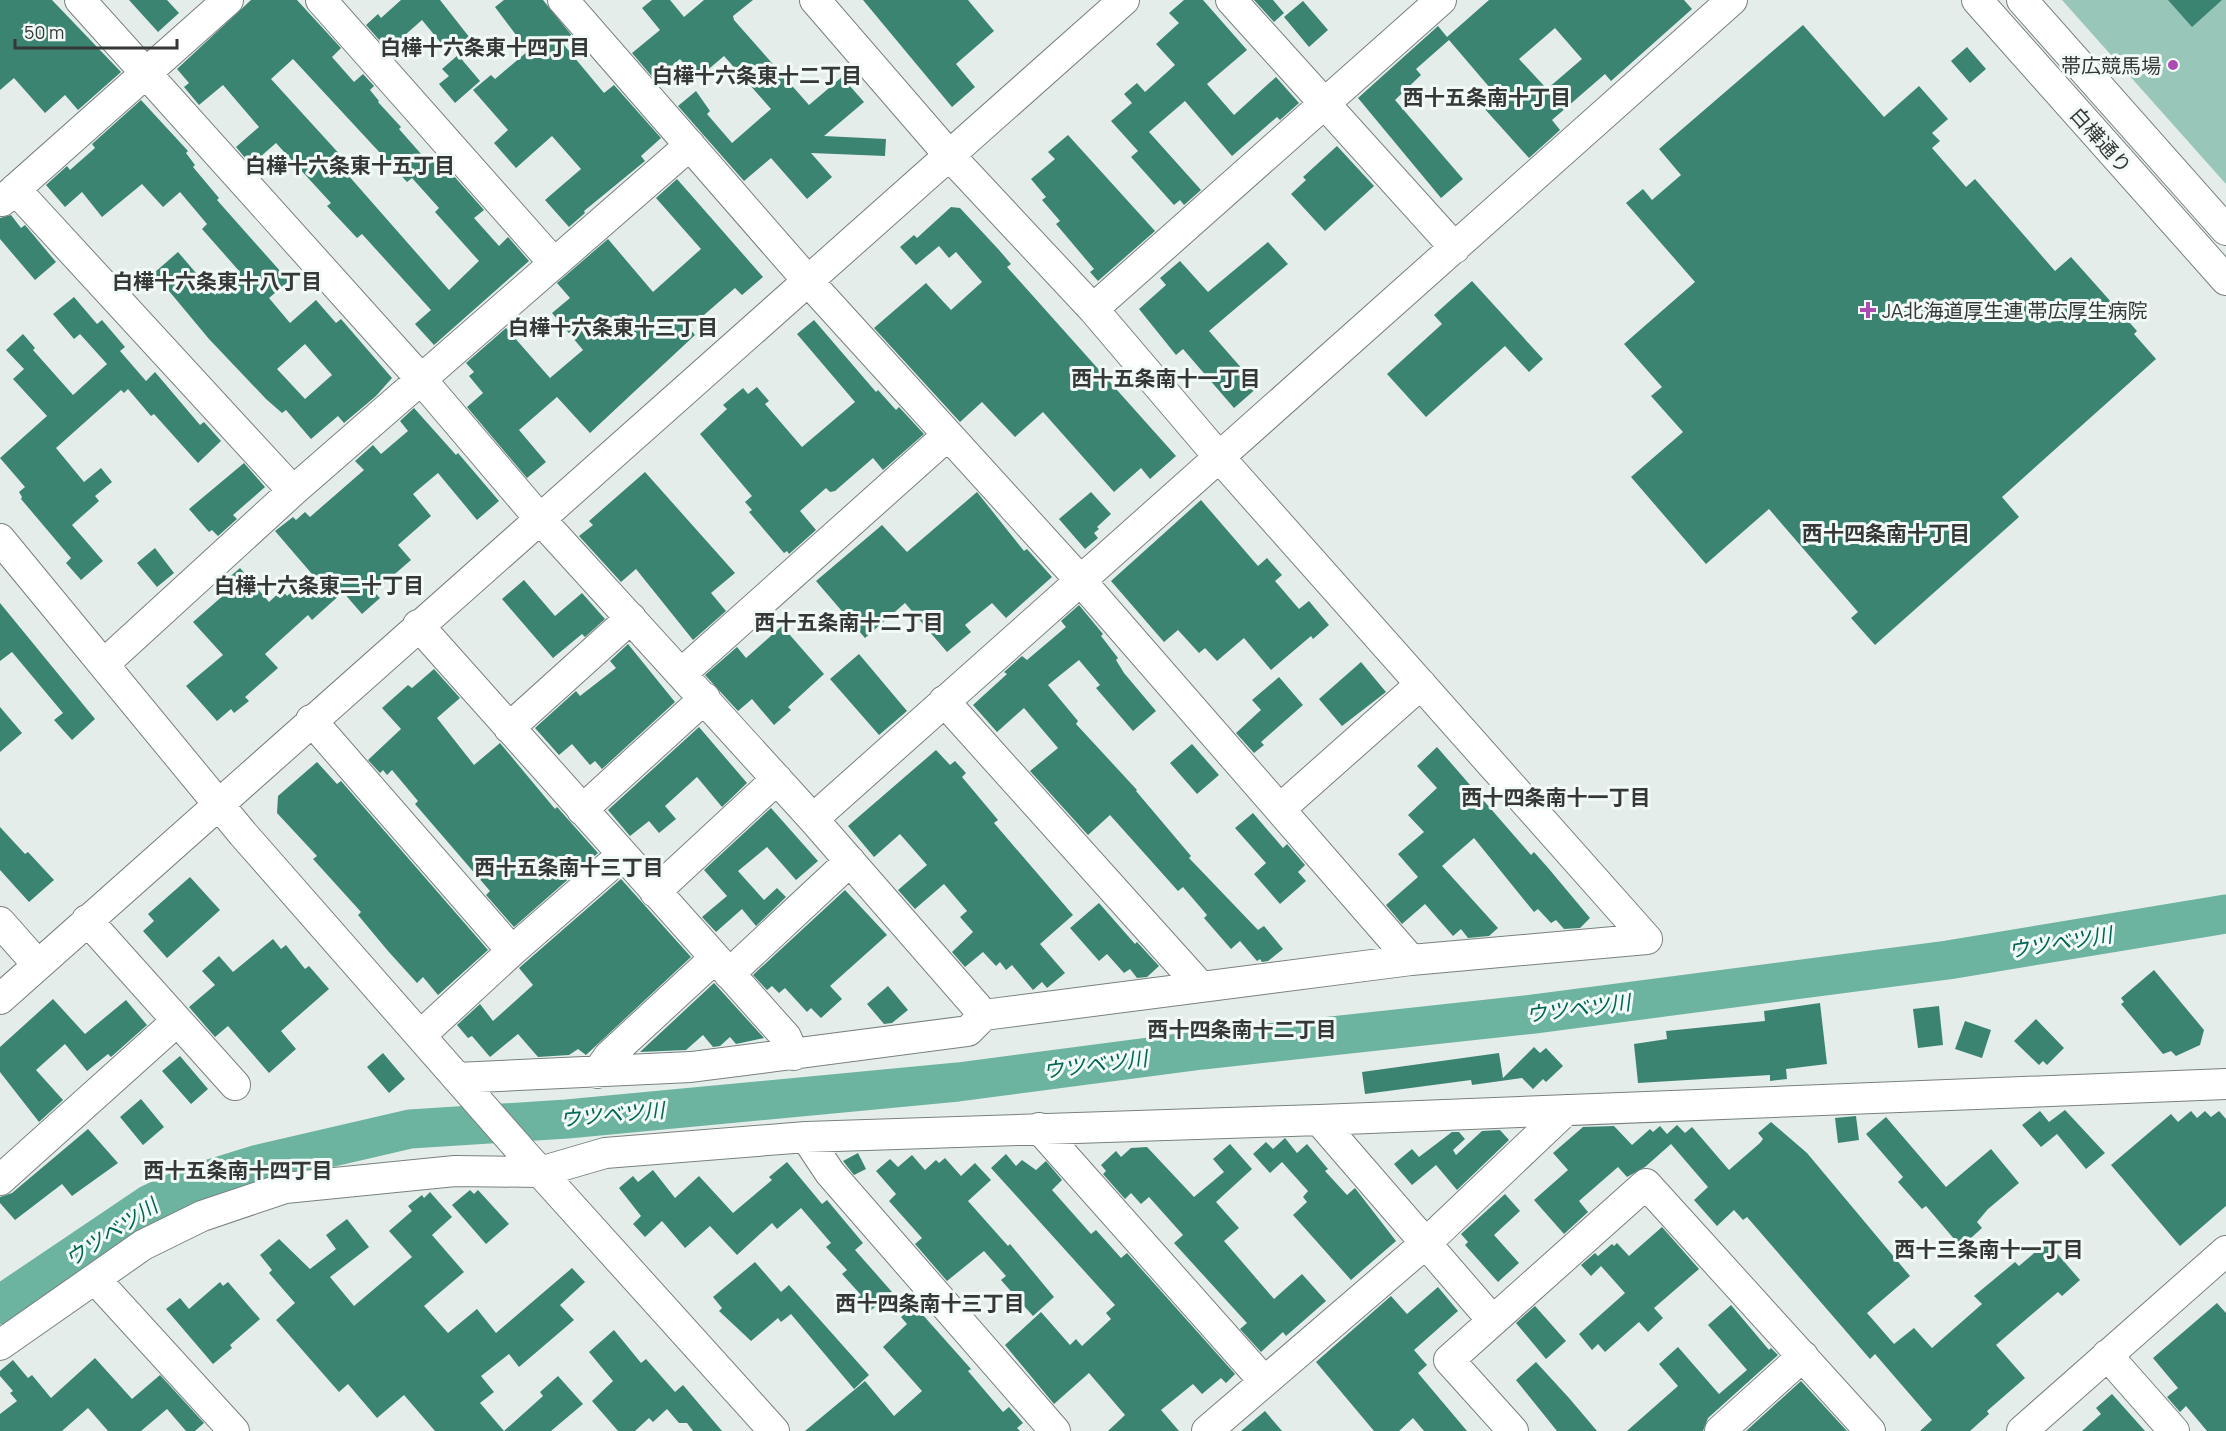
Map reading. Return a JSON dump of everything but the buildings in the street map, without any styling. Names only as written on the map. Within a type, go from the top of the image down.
[{"type":"street","points":[[81,0],[420,378],[540,519],[813,819],[984,1015]]},
{"type":"street","points":[[228,0],[8,196],[293,491]]},
{"type":"street","points":[[321,0],[553,262]]},
{"type":"street","points":[[0,999],[310,720],[540,519],[1124,0]]},
{"type":"street","points":[[1231,0],[1455,248]]},
{"type":"street","points":[[1093,309],[1441,0]]},
{"type":"street","name":"白樺通り","points":[[1977,0],[2226,280]]},
{"type":"street","name":"白樺通り","points":[[2022,0],[2226,230]]},
{"type":"street","points":[[565,1],[808,281],[1080,580],[1411,960]]},
{"type":"street","points":[[464,1086],[497,1074],[597,1073],[691,1067],[794,1055],[968,1031],[984,1015],[1411,960],[1647,939],[1218,457],[1093,309],[949,155],[825,4]]},
{"type":"street","points":[[813,819],[1455,248],[1718,4]]},
{"type":"street","points":[[104,664],[420,378],[690,145]]},
{"type":"street","points":[[682,673],[948,435]]},
{"type":"street","points":[[0,538],[217,803],[768,1429]]},
{"type":"street","points":[[509,728],[631,618]]},
{"type":"street","points":[[418,625],[786,1037],[794,1055]]},
{"type":"street","points":[[1280,809],[1421,684]]},
{"type":"street","points":[[582,810],[705,698]]},
{"type":"street","points":[[944,701],[1201,987]]},
{"type":"street","points":[[310,720],[512,951]]},
{"type":"street","points":[[655,892],[777,779]]},
{"type":"street","points":[[421,1035],[512,951],[622,855]]},
{"type":"street","points":[[597,1073],[609,1056],[850,861]]},
{"type":"street","points":[[87,920],[235,1085]]},
{"type":"street","points":[[0,922],[38,965]]},
{"type":"street","points":[[0,1180],[177,1021]]},
{"type":"street","points":[[0,1345],[143,1245],[202,1216],[285,1188],[532,1163],[605,1153],[806,1137],[1319,1120],[2226,1084]]},
{"type":"street","points":[[1207,1431],[1426,1244],[1566,1110]]},
{"type":"street","points":[[1319,1120],[1493,1321]]},
{"type":"street","points":[[1039,1128],[1264,1381]]},
{"type":"street","points":[[806,1137],[830,1173],[1055,1431]]},
{"type":"street","points":[[1513,1431],[1449,1360],[1646,1184],[1870,1431]]},
{"type":"street","points":[[2022,1431],[2226,1251]]},
{"type":"street","points":[[95,1279],[234,1431]]},
{"type":"street","points":[[2107,1355],[2174,1431]]},
{"type":"street","points":[[1720,1431],[1803,1356]]},
{"type":"green space","name":"帯広競馬場","points":[[2062,0],[2226,0],[2226,184]]},
{"type":"waterway","name":"ウツベツ川","points":[[0,1305],[150,1204],[191,1185],[259,1164],[410,1129],[567,1119],[958,1082],[1202,1050],[1534,1014],[1948,960],[2226,914]]},
{"type":"place","name":"帯広競馬場","points":[[2173,65]]},
{"type":"place","name":"JA北海道厚生連 帯広厚生病院","points":[[1868,310]]},
{"type":"district","name":"白樺十六条東十四丁目","points":[[485,47]]},
{"type":"district","name":"白樺十六条東十二丁目","points":[[757,75]]},
{"type":"district","name":"西十五条南十丁目","points":[[1487,97]]},
{"type":"district","name":"白樺十六条東十五丁目","points":[[350,165]]},
{"type":"district","name":"白樺十六条東十八丁目","points":[[217,281]]},
{"type":"district","name":"白樺十六条東十三丁目","points":[[613,327]]},
{"type":"district","name":"西十五条南十一丁目","points":[[1166,378]]},
{"type":"district","name":"西十四条南十丁目","points":[[1886,533]]},
{"type":"district","name":"白樺十六条東二十丁目","points":[[319,585]]},
{"type":"district","name":"西十五条南十二丁目","points":[[849,622]]},
{"type":"district","name":"西十四条南十一丁目","points":[[1556,797]]},
{"type":"district","name":"西十五条南十三丁目","points":[[569,867]]},
{"type":"district","name":"西十四条南十二丁目","points":[[1242,1029]]},
{"type":"district","name":"西十五条南十四丁目","points":[[238,1170]]},
{"type":"district","name":"西十三条南十一丁目","points":[[1989,1249]]},
{"type":"district","name":"西十四条南十三丁目","points":[[930,1303]]}]
